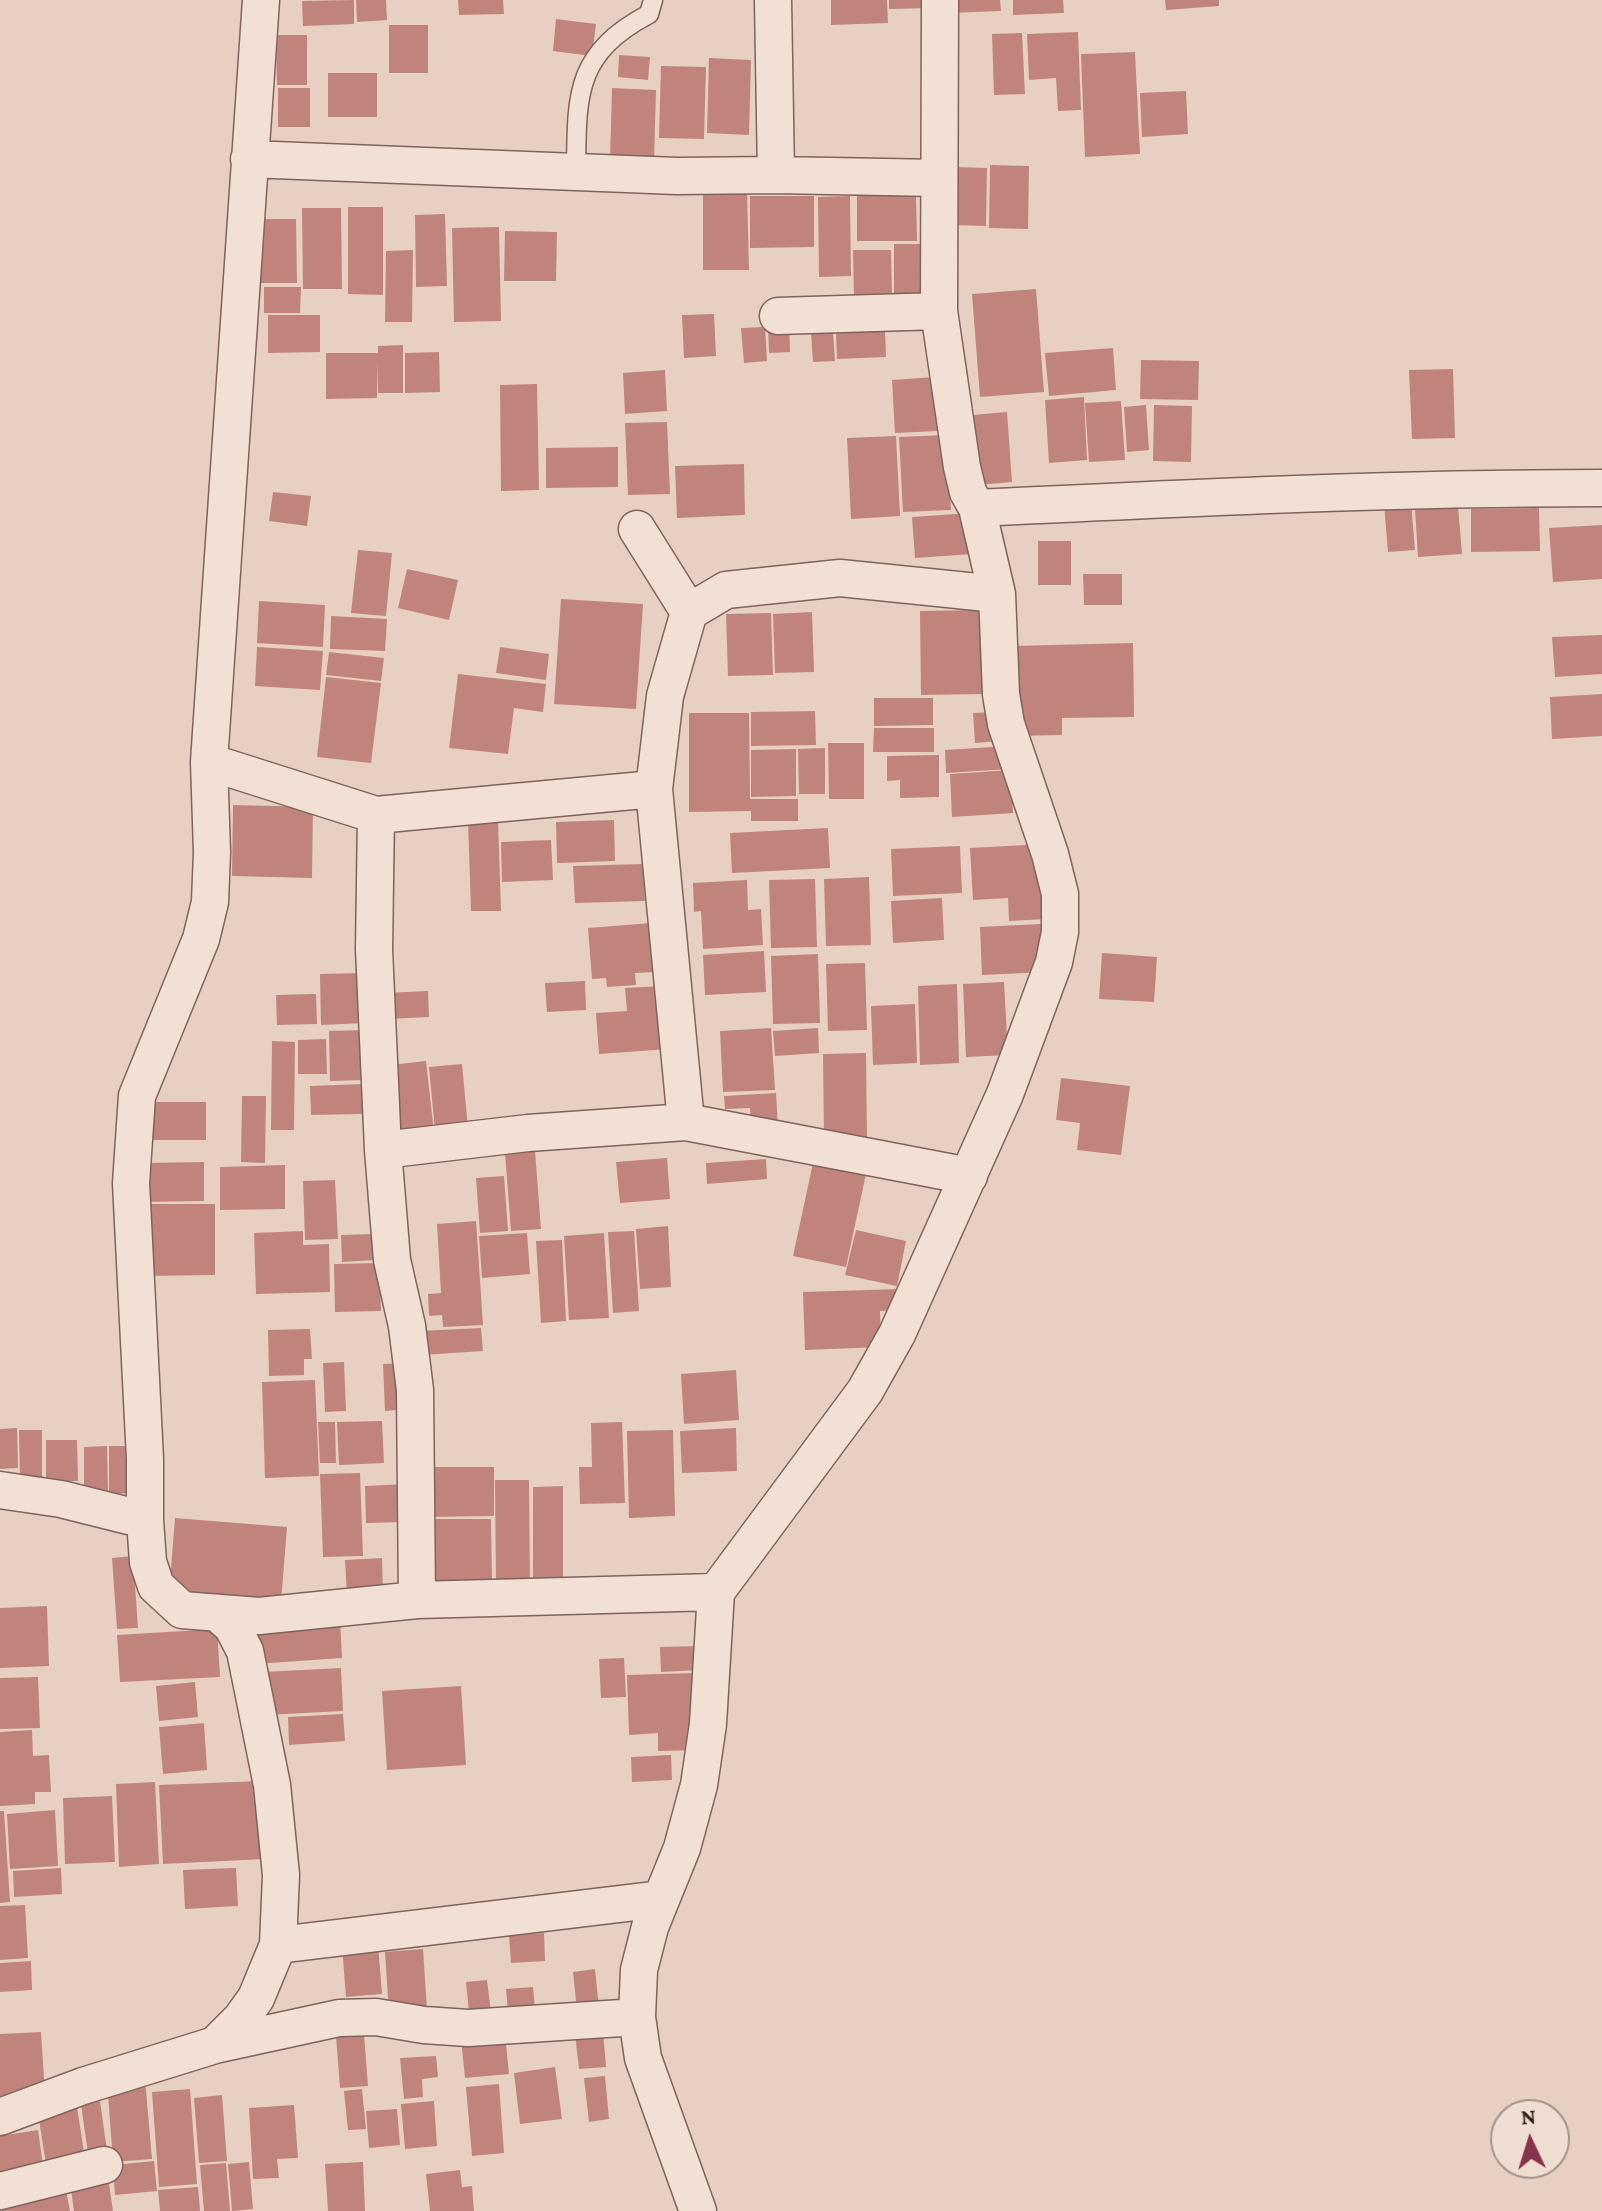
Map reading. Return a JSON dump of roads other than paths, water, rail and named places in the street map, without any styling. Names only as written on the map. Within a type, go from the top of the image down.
[{"type":"street","points":[[261,0],[209,762],[210,902],[201,939],[137,1096],[131,1183],[148,1562],[156,1586],[182,1610],[259,1616],[417,1600],[716,1592]]},
{"type":"street","points":[[698,2211],[643,2058],[637,2017],[639,1970],[650,1927],[682,1848],[699,1785],[708,1724],[716,1592],[865,1391],[897,1334],[1005,1094],[1054,962],[1060,932],[1060,894],[1050,854],[1006,724],[1001,694],[997,594],[977,508],[968,492],[962,467],[939,311],[940,0]]},
{"type":"street","points":[[773,1],[776,175]]},
{"type":"street","points":[[249,159],[677,176],[939,178]]},
{"type":"street","points":[[778,316],[939,311]]},
{"type":"street","points":[[977,508],[1214,497],[1602,488]]},
{"type":"street","points":[[637,529],[689,612]]},
{"type":"street","points":[[686,1122],[654,789],[665,696],[689,612],[726,590],[840,578],[997,594]]},
{"type":"street","points":[[209,762],[376,815],[654,789]]},
{"type":"street","points":[[376,815],[374,949],[383,1150],[392,1260],[407,1326],[415,1390],[417,1600]]},
{"type":"street","points":[[383,1150],[528,1133],[686,1122],[969,1176]]},
{"type":"street","points":[[0,1490],[61,1499],[145,1520]]},
{"type":"street","points":[[215,2045],[241,2019],[256,1998],[278,1945],[281,1875],[272,1785],[245,1651],[232,1626],[217,1613]]},
{"type":"street","points":[[278,1945],[661,1899]]},
{"type":"street","points":[[0,2117],[83,2086],[215,2045],[339,2018],[376,2017],[468,2028],[637,2017]]},
{"type":"street","points":[[0,2191],[104,2165]]},
{"type":"lane","points":[[576,172],[577,99],[587,76],[602,48],[615,34],[649,14],[653,0]]}]
